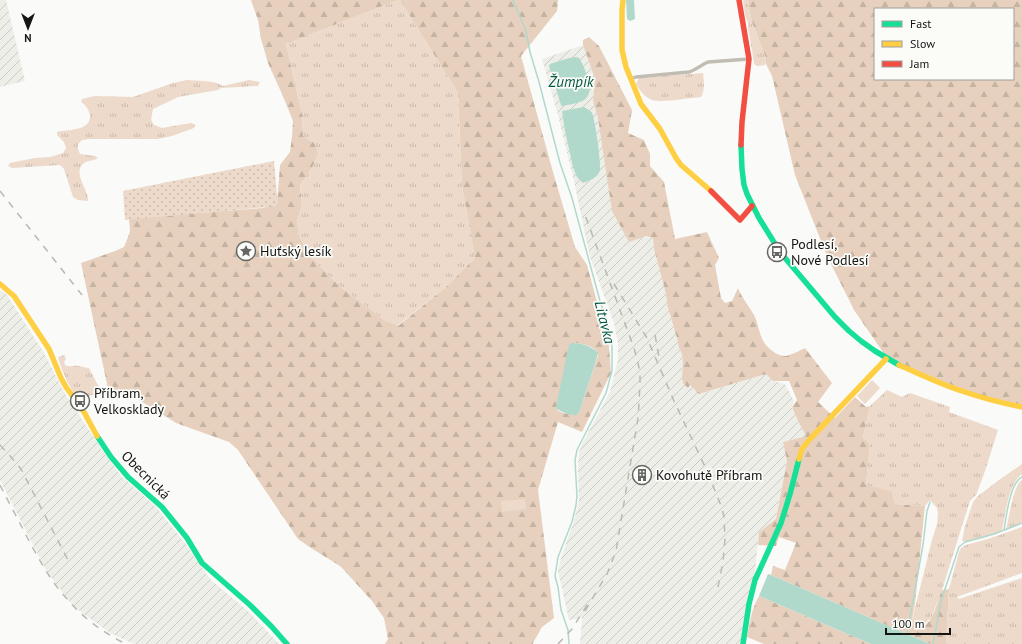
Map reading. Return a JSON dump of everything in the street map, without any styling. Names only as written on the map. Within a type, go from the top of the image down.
[{"type":"street","points":[[623,0],[622,50],[626,67],[641,104],[660,129],[676,158],[740,220],[752,206]]},
{"type":"street","points":[[740,0],[740,12],[748,45],[749,59],[741,139],[744,186],[752,206],[783,255],[838,322],[854,336],[886,359],[955,389],[1022,407]]},
{"type":"street","points":[[631,78],[689,72],[708,62],[749,59]]},
{"type":"street","name":"Obecnická","points":[[0,284],[14,296],[46,344],[68,391],[84,412],[101,443],[114,460],[128,477],[154,499],[171,518],[187,538],[202,563],[242,597],[287,644]]},
{"type":"street","points":[[743,644],[755,581],[771,548],[787,506],[802,449],[886,359]]},
{"type":"shaded area","points":[[0,0],[6,0],[25,81],[0,87]]},
{"type":"shaded area","points":[[583,45],[595,79],[594,101],[598,118],[646,236],[653,238],[654,249],[665,290],[668,308],[682,354],[682,377],[700,394],[766,374],[773,381],[785,384],[794,401],[792,407],[806,436],[783,442],[787,461],[776,519],[759,532],[755,572],[745,614],[741,644],[580,644],[582,618],[569,620],[558,571],[579,501],[579,452],[610,392],[618,359],[618,343],[614,323],[590,257],[558,115],[542,59]]},
{"type":"shaded area","points":[[0,290],[7,295],[44,353],[65,394],[122,477],[154,505],[181,538],[211,580],[249,612],[279,644],[134,644],[112,634],[82,613],[69,601],[46,570],[0,480]]},
{"type":"green space","points":[[251,0],[398,0],[286,44],[302,114],[303,136],[314,143],[318,153],[312,168],[300,185],[302,205],[297,221],[299,236],[311,257],[339,286],[386,321],[398,326],[447,286],[475,258],[462,186],[458,93],[400,0],[558,0],[557,11],[521,56],[575,247],[587,265],[599,309],[608,334],[611,373],[582,432],[558,422],[538,490],[554,618],[542,627],[533,644],[385,644],[388,639],[384,618],[372,601],[340,566],[298,539],[238,450],[229,442],[176,423],[131,395],[109,393],[81,263],[124,247],[130,232],[129,218],[263,208],[277,204],[280,165],[290,152],[293,121],[268,63],[261,39],[258,20]],"holes":[[[575,343],[595,349],[598,355],[579,413],[567,414],[557,410],[557,407]]]},
{"type":"green space","points":[[400,0],[458,93],[462,186],[475,258],[447,286],[397,326],[386,321],[339,286],[311,257],[299,236],[297,221],[302,205],[300,185],[312,168],[314,143],[303,136],[302,114],[286,44]]},
{"type":"green space","points":[[743,0],[748,0],[752,22],[766,58],[765,65],[757,66],[754,64]]},
{"type":"green space","points":[[748,0],[1022,0],[1022,406],[953,388],[887,358],[854,310],[827,256],[795,175],[772,76],[766,64],[766,58],[752,22]]},
{"type":"green space","points":[[589,37],[599,46],[632,110],[628,133],[644,140],[650,154],[650,166],[664,182],[675,239],[707,232],[719,258],[715,265],[721,298],[725,303],[732,301],[738,288],[754,315],[762,339],[765,344],[775,353],[782,356],[787,356],[805,348],[832,383],[818,402],[835,418],[855,397],[866,407],[870,406],[863,437],[870,444],[866,485],[891,491],[895,504],[925,506],[915,604],[911,624],[917,627],[922,627],[925,625],[934,612],[942,590],[949,589],[946,642],[949,644],[930,644],[771,575],[773,566],[785,570],[796,543],[779,537],[776,546],[758,545],[759,532],[776,519],[787,461],[783,442],[806,436],[792,407],[797,400],[789,381],[773,381],[766,374],[699,394],[690,385],[688,388],[683,383],[682,354],[668,308],[665,290],[654,249],[653,238],[646,236],[629,242],[612,211],[598,118],[593,101],[595,79],[583,45],[583,40]]},
{"type":"green space","points":[[703,73],[704,89],[701,97],[656,101],[647,98],[636,84],[639,78]]},
{"type":"green space","points":[[187,80],[211,82],[223,86],[249,80],[260,82],[258,86],[221,88],[218,90],[178,97],[153,109],[151,120],[154,125],[162,128],[191,123],[195,125],[194,128],[172,136],[158,139],[82,140],[78,144],[80,154],[95,156],[98,158],[83,164],[80,171],[81,179],[88,196],[88,201],[78,200],[73,197],[64,169],[60,165],[12,168],[8,166],[10,163],[35,158],[50,157],[63,153],[66,148],[64,142],[57,135],[57,132],[78,129],[87,124],[89,120],[90,115],[88,109],[81,102],[82,99],[95,96],[133,97],[173,83]]},
{"type":"green space","points":[[274,161],[278,206],[125,220],[123,191]]},
{"type":"green space","points":[[64,355],[66,359],[64,362],[65,365],[89,368],[102,393],[76,397],[61,368],[58,357]]},
{"type":"green space","points":[[872,380],[880,388],[865,404],[857,396]]},
{"type":"green space","points":[[887,390],[902,397],[910,393],[950,407],[949,412],[998,430],[978,490],[976,495],[970,501],[942,590],[931,618],[920,628],[911,624],[937,524],[937,508],[930,500],[925,506],[895,504],[891,491],[866,486],[870,444],[863,437],[870,406]]},
{"type":"green space","points":[[1022,464],[1022,474],[1017,479],[1011,492],[1006,507],[1002,530],[982,538],[971,541],[962,541],[973,502],[978,496]]},
{"type":"green space","points":[[1022,480],[1022,523],[1006,530],[1016,488]]},
{"type":"green space","points":[[525,499],[526,509],[502,512],[501,501]]},
{"type":"green space","points":[[1022,527],[1022,573],[957,597],[959,599],[1022,578],[1022,644],[949,644],[946,642],[949,589],[961,548],[966,545]]},
{"type":"green space","points":[[759,596],[871,644],[764,644],[747,637],[752,611]]},
{"type":"water","points":[[626,0],[634,0],[635,19],[630,21],[627,19]]},
{"type":"water","name":"Žumpík","points":[[576,57],[579,58],[585,70],[589,92],[584,100],[574,104],[562,106],[549,66],[550,64]]},
{"type":"water","points":[[584,107],[592,113],[598,141],[600,170],[597,175],[583,183],[577,177],[573,167],[562,111]]},
{"type":"water","points":[[572,343],[586,345],[593,348],[598,353],[580,410],[576,415],[561,411],[556,407],[569,345]]},
{"type":"water","points":[[768,574],[930,644],[871,644],[759,596]]},
{"type":"waterway","name":"Litavka","points":[[513,0],[526,31],[530,52],[560,163],[572,198],[600,301],[609,328],[612,347],[612,371],[606,393],[577,450],[575,460],[576,505],[572,522],[558,557],[555,576],[561,610],[568,630],[569,644]]},
{"type":"waterway","points":[[1004,530],[1007,509],[1014,486],[1022,477]]},
{"type":"waterway","points":[[907,636],[923,545],[927,511],[930,502]]},
{"type":"waterway","points":[[933,644],[941,601],[959,547],[965,542],[994,534],[1022,523]]},
{"type":"railway","points":[[0,191],[82,295]]},
{"type":"railway","points":[[585,215],[634,348],[640,372],[640,382],[638,418],[616,551],[607,574],[585,611]]},
{"type":"railway","points":[[614,284],[647,338],[674,401],[707,471],[722,508],[725,539],[723,562],[717,592]]},
{"type":"railway","points":[[655,335],[659,357]]},
{"type":"railway","points":[[0,445],[21,469],[70,564]]},
{"type":"railway","points":[[0,485],[41,563],[62,593],[74,607],[88,619],[102,630],[126,644]]},
{"type":"railway","points":[[558,644],[572,629],[587,605]]},
{"type":"traffic: fast","points":[[741,145],[742,169],[747,194],[759,218],[780,252],[835,317],[849,331],[875,351],[899,365]]},
{"type":"traffic: fast","points":[[97,436],[111,457],[128,477],[162,507],[187,538],[202,563],[250,605],[287,644]]},
{"type":"traffic: fast","points":[[743,644],[749,604],[755,580],[781,523],[799,459]]},
{"type":"traffic: slow","points":[[623,0],[622,50],[626,67],[641,104],[660,129],[681,165],[711,191]]},
{"type":"traffic: slow","points":[[0,284],[14,296],[49,349],[61,378],[84,412],[97,436]]},
{"type":"traffic: slow","points":[[799,459],[802,449],[810,439],[886,359]]},
{"type":"traffic: slow","points":[[899,365],[954,388],[984,398],[1022,407]]},
{"type":"traffic: jam","points":[[739,0],[749,59],[741,145]]},
{"type":"traffic: jam","points":[[711,191],[740,220],[752,206]]},
{"type":"place","name":"Huťský lesík","points":[[246,251]]},
{"type":"place","name":"Podlesí, Nové Podlesí","points":[[777,252]]},
{"type":"place","name":"Příbram, Velkosklady","points":[[80,401]]},
{"type":"place","name":"Kovohutě Příbram","points":[[642,475]]}]
